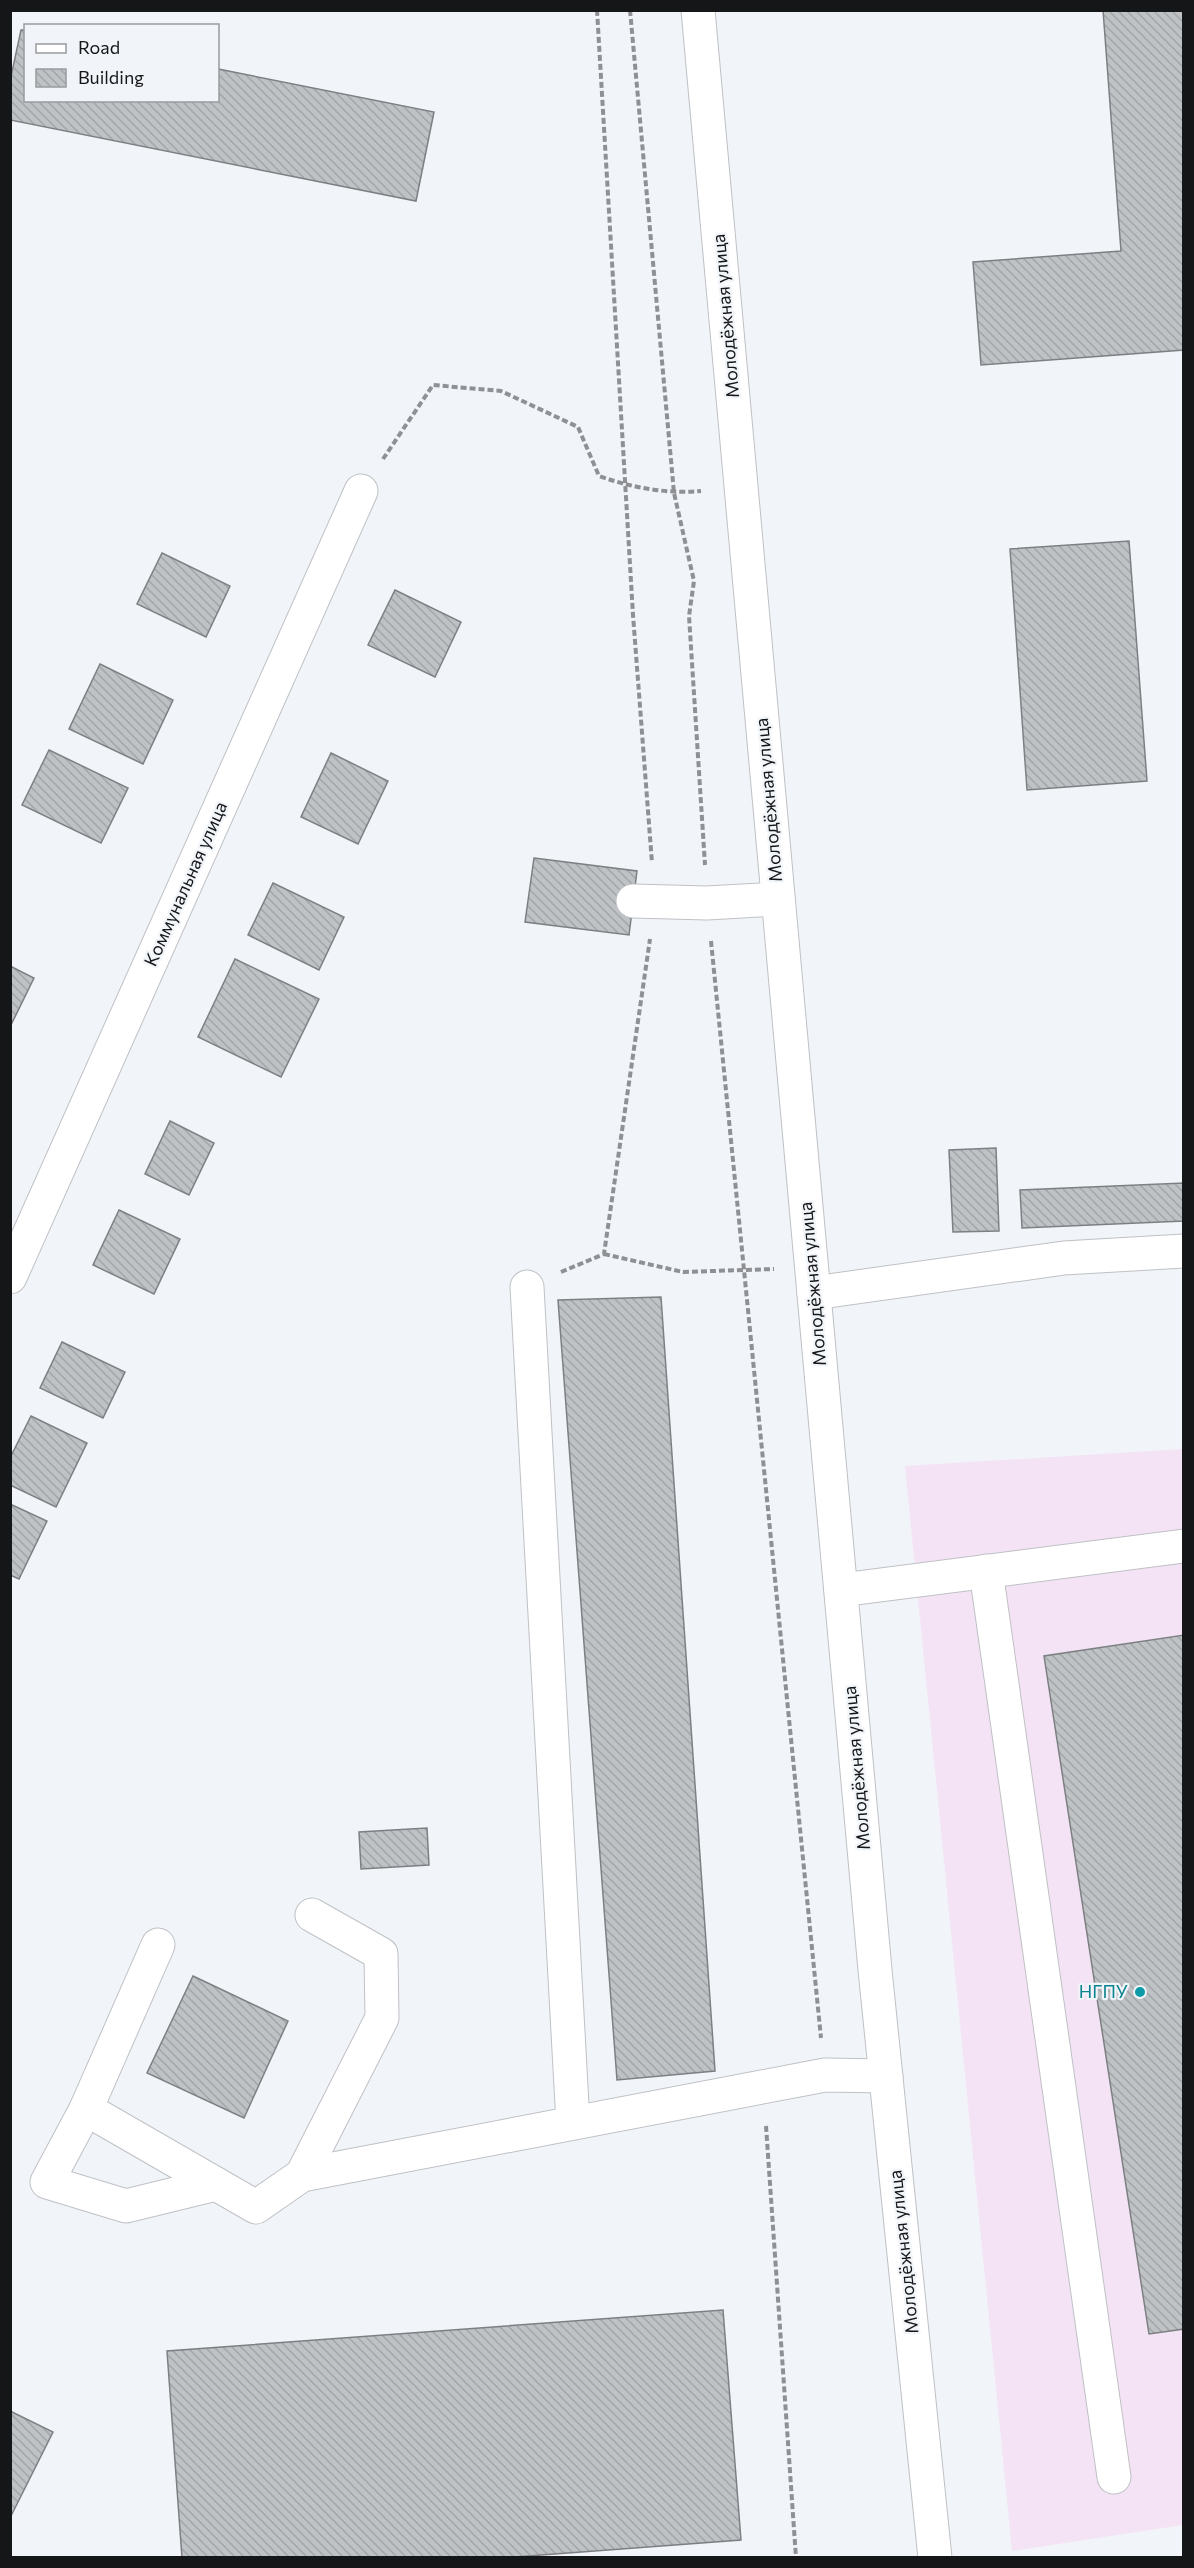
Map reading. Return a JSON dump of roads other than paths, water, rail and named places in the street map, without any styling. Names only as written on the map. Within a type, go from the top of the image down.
[{"type":"street","name":"Молодёжная улица","points":[[698,10],[812,1282],[886,2076],[935,2558]]},
{"type":"street","name":"Коммунальная улица","points":[[10,1277],[362,491]]},
{"type":"street","points":[[644,901],[707,903],[778,899]]},
{"type":"street","points":[[812,1282],[1064,1258],[1184,1251]]},
{"type":"street","points":[[527,1287],[573,2123]]},
{"type":"street","points":[[841,1590],[1184,1546]]},
{"type":"street","points":[[986,1571],[1114,2477]]},
{"type":"street","points":[[302,2175],[382,2018],[381,1954],[312,1915]]},
{"type":"street","points":[[158,1945],[86,2109],[47,2182],[126,2206],[216,2184]]},
{"type":"street","points":[[86,2109],[256,2207],[302,2175],[825,2075],[886,2076]]},
{"type":"place","name":"НГПУ","points":[[1140,1992]]}]
